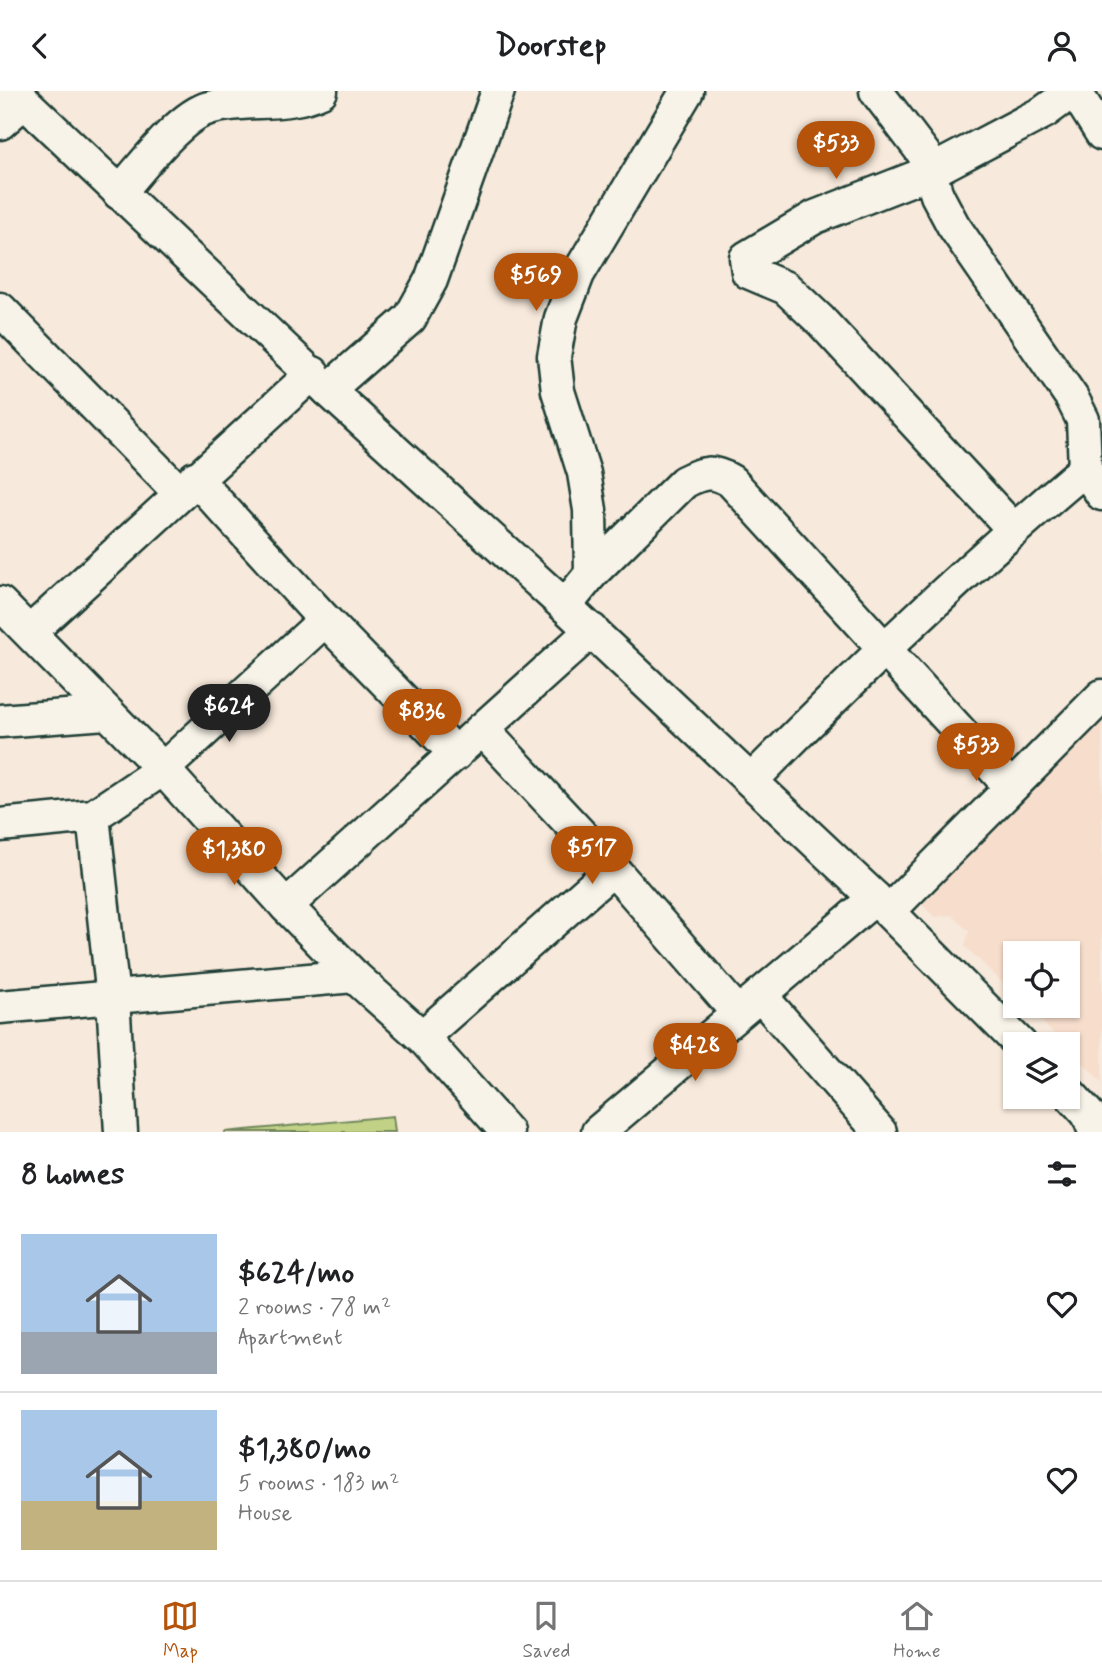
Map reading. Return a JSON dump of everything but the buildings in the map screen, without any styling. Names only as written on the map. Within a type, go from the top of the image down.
[{"type":"street","points":[[119,193],[197,112],[222,105],[291,101],[321,91]]},
{"type":"street","points":[[31,631],[188,486],[320,381],[410,318],[431,280],[498,91]]},
{"type":"street","points":[[751,781],[885,649],[1013,529],[1094,481],[1083,420],[1072,398],[953,225],[917,144],[876,91]]},
{"type":"street","points":[[1013,529],[821,321],[786,288],[748,272],[746,258],[815,217],[930,173],[1044,112],[1059,101],[1064,91]]},
{"type":"street","points":[[1075,91],[1102,134]]},
{"type":"street","points":[[0,123],[19,97],[882,904],[1008,1032]]},
{"type":"street","points":[[591,574],[590,510],[584,473],[558,391],[554,356],[561,318],[578,274],[673,97]]},
{"type":"street","points":[[0,309],[188,486],[325,620],[456,754]]},
{"type":"street","points":[[565,605],[591,574],[684,482],[701,473],[716,472],[731,481],[1010,786]]},
{"type":"street","points":[[0,603],[31,631],[106,713],[163,769],[286,907],[354,976],[422,1037],[507,1132]]},
{"type":"street","points":[[0,825],[93,816],[163,769],[325,620]]},
{"type":"street","points":[[286,907],[592,630]]},
{"type":"street","points":[[598,1132],[748,1004],[882,904],[1010,786],[1102,696]]},
{"type":"street","points":[[0,721],[106,713]]},
{"type":"street","points":[[482,729],[613,869],[880,1132]]},
{"type":"street","points":[[93,816],[113,998],[121,1132]]},
{"type":"street","points":[[422,1037],[613,869]]},
{"type":"street","points":[[0,1007],[354,976]]},
{"type":"shaded area","points":[[1102,720],[1102,1082],[1080,1060],[1080,1032],[1052,1032],[1038,1018],[1080,1018],[1080,941],[1003,941],[1003,983],[965,946],[969,931],[951,915],[935,917],[922,904]]},
{"type":"green space","points":[[393,1116],[395,1132],[224,1132]]}]
